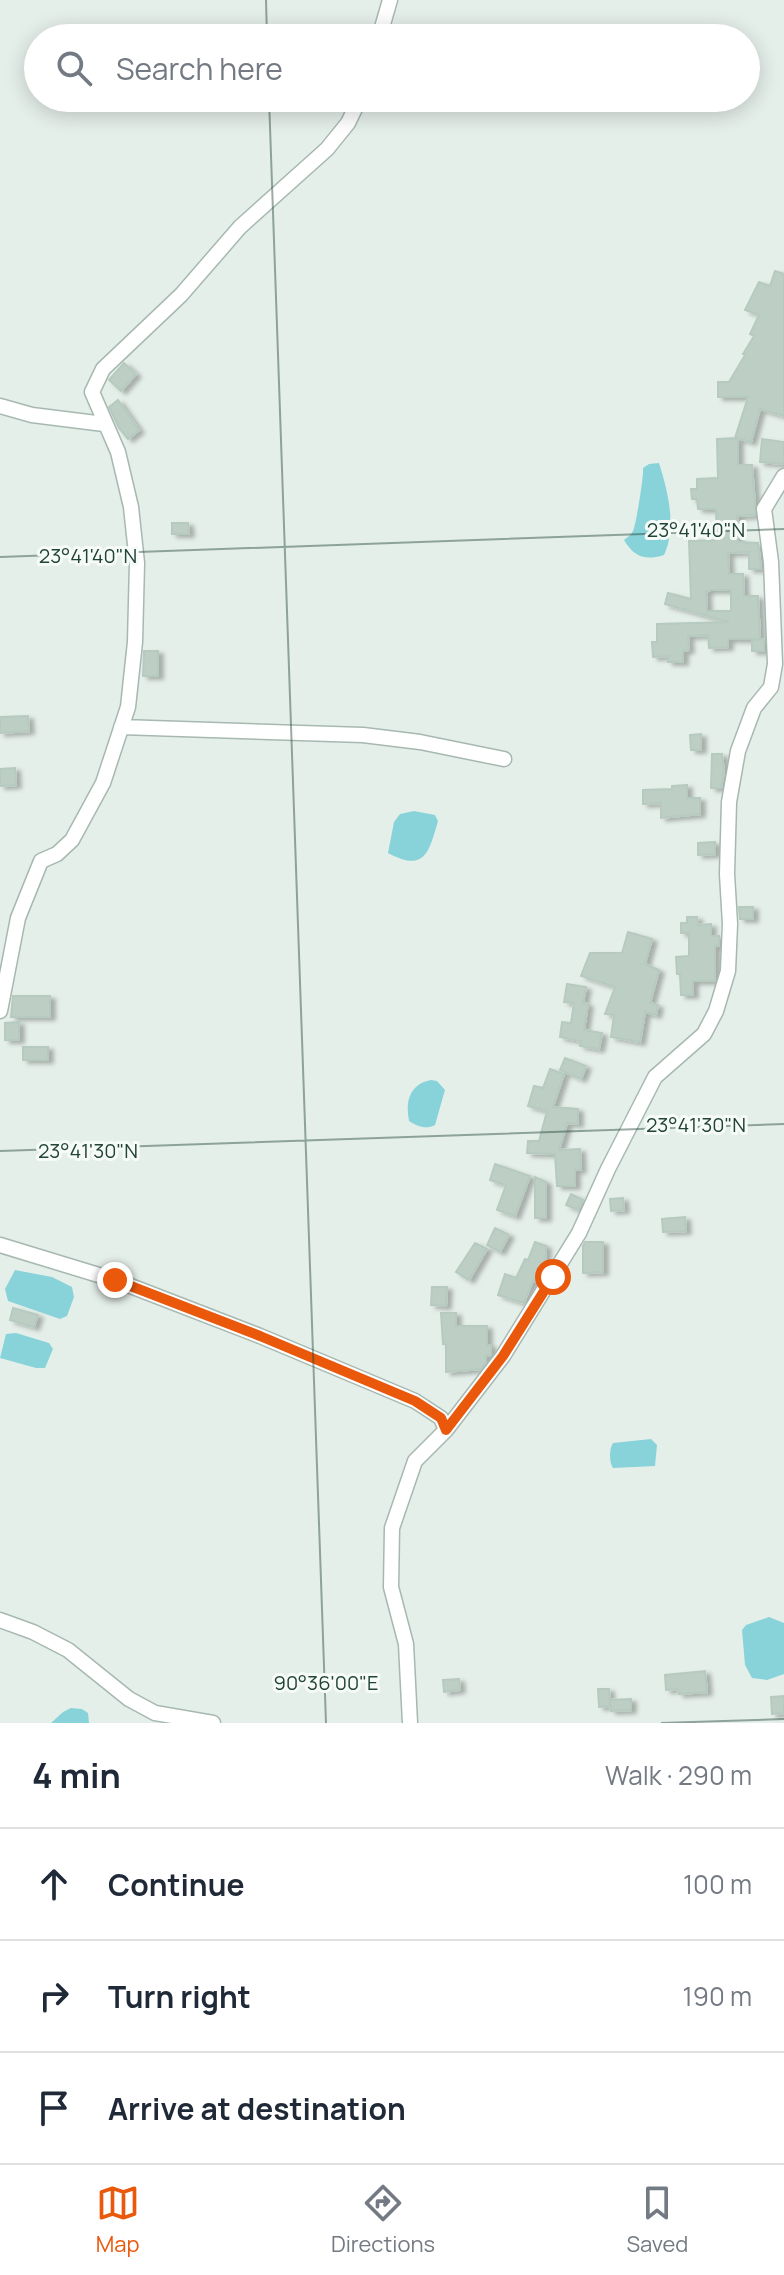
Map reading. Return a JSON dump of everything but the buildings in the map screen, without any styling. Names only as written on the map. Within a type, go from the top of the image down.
[{"type":"street","points":[[383,24],[390,0]]},
{"type":"street","points":[[0,1011],[18,918],[41,861],[57,854],[72,840],[103,783],[128,707],[135,642],[137,563],[131,507],[118,452],[92,392],[103,369],[181,295],[240,227],[327,149],[353,112]]},
{"type":"street","points":[[0,406],[32,415],[104,424]]},
{"type":"street","points":[[410,1723],[406,1644],[391,1587],[392,1528],[415,1461],[446,1430],[503,1356],[579,1233],[655,1077],[704,1034],[716,1011],[728,971],[729,802],[738,751],[754,708],[771,687],[775,664],[771,562],[764,509],[784,476]]},
{"type":"street","points":[[121,727],[363,735],[420,742],[504,759]]},
{"type":"street","points":[[0,1245],[115,1280],[260,1336],[415,1401],[441,1418],[446,1430]]},
{"type":"street","points":[[0,1620],[68,1650],[129,1699],[155,1713],[213,1723]]},
{"type":"water","points":[[659,463],[668,497],[670,533],[664,555],[651,558],[636,554],[624,540],[634,527],[643,468]]},
{"type":"water","points":[[414,811],[435,815],[438,821],[424,856],[410,861],[388,853],[394,822],[400,814]]},
{"type":"water","points":[[437,1081],[445,1090],[435,1125],[422,1127],[409,1121],[409,1100],[418,1085]]},
{"type":"water","points":[[15,1270],[52,1277],[72,1287],[74,1297],[67,1316],[60,1319],[8,1301],[5,1289]]},
{"type":"water","points":[[16,1333],[49,1343],[53,1349],[45,1368],[0,1358],[6,1334]]},
{"type":"water","points":[[651,1439],[657,1445],[655,1466],[613,1468],[610,1456],[613,1443]]},
{"type":"water","points":[[769,1617],[784,1623],[784,1674],[767,1680],[752,1678],[745,1665],[742,1630],[746,1625]]},
{"type":"water","points":[[71,1708],[88,1713],[89,1723],[51,1723],[63,1712]]},
{"type":"route","points":[[115,1280],[415,1401],[441,1418],[446,1430],[503,1356],[553,1277]]}]
